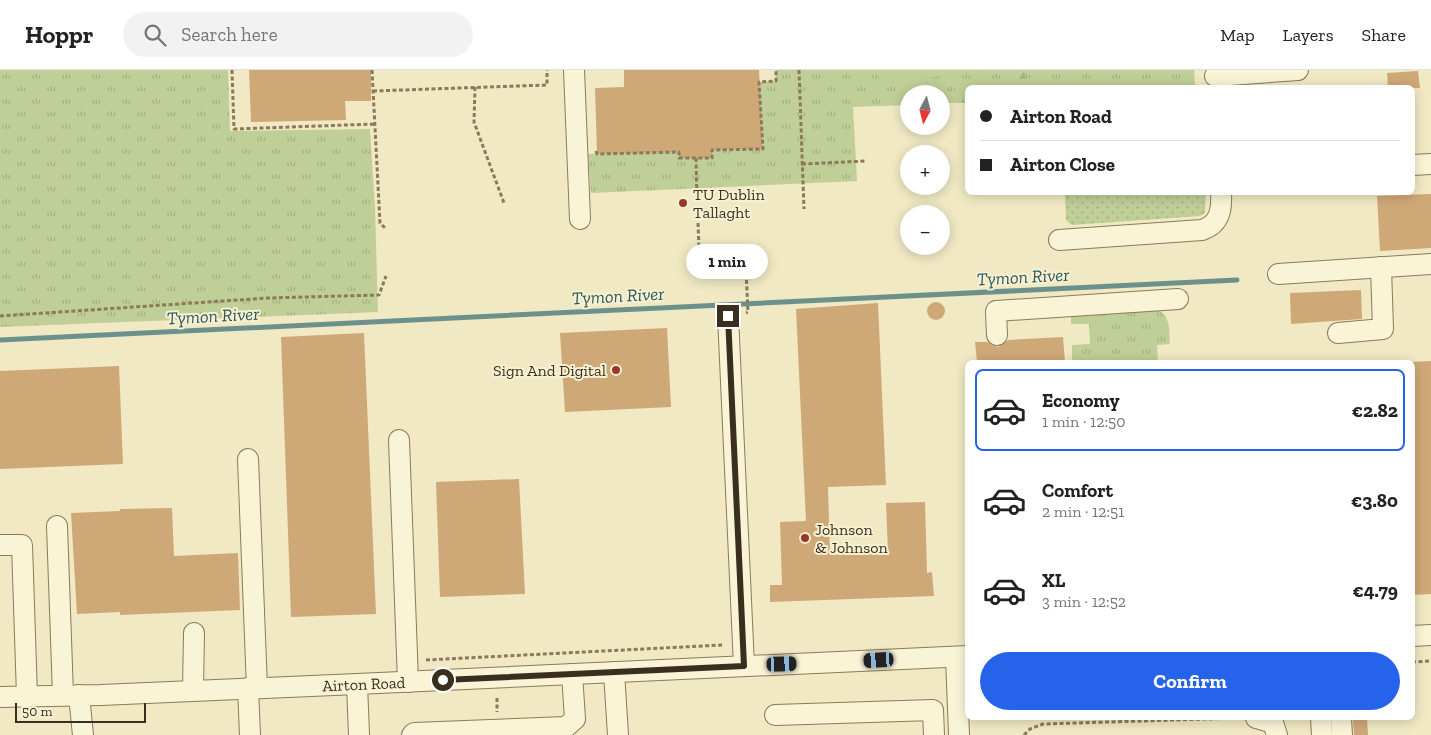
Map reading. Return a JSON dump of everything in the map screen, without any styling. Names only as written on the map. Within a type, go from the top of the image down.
[{"type":"street","points":[[574,70],[580,220]]},
{"type":"street","points":[[1215,78],[1298,70]]},
{"type":"street","points":[[1415,166],[1431,164]]},
{"type":"street","points":[[1059,240],[1202,230],[1213,224],[1221,213],[1221,195]]},
{"type":"street","points":[[1278,274],[1431,264]]},
{"type":"street","points":[[1338,333],[1383,329],[1381,267]]},
{"type":"street","points":[[997,335],[996,311],[1178,299]]},
{"type":"street","points":[[728,316],[744,666]]},
{"type":"street","points":[[399,440],[408,682]]},
{"type":"street","points":[[248,459],[253,688],[250,735]]},
{"type":"street","points":[[57,526],[71,695],[84,735]]},
{"type":"street","points":[[0,545],[22,545],[27,696]]},
{"type":"street","points":[[193,690],[194,633]]},
{"type":"street","points":[[1415,636],[1431,635]]},
{"type":"street","points":[[959,735],[962,656]]},
{"type":"street","name":"Airton Road","points":[[0,697],[408,682],[962,656]]},
{"type":"street","points":[[614,672],[618,735]]},
{"type":"street","points":[[412,735],[414,733],[575,727],[572,674]]},
{"type":"street","points":[[357,684],[360,735]]},
{"type":"street","points":[[775,716],[933,710],[934,735]]},
{"type":"street","points":[[1263,720],[1273,723],[1277,735]]},
{"type":"street","points":[[1321,720],[1322,735]]},
{"type":"street","points":[[1341,720],[1342,735]]},
{"type":"path","points":[[232,70],[234,129],[375,124]]},
{"type":"path","points":[[372,70],[380,223],[385,228]]},
{"type":"path","points":[[373,91],[547,85],[547,70]]},
{"type":"path","points":[[596,144],[596,154],[679,152],[679,158],[712,158],[712,150],[763,149],[759,82],[776,81],[776,70]]},
{"type":"path","points":[[799,70],[804,209]]},
{"type":"path","points":[[475,88],[474,122],[504,203]]},
{"type":"path","points":[[696,158],[698,203]]},
{"type":"path","points":[[802,164],[866,160]]},
{"type":"path","points":[[698,223],[700,249]]},
{"type":"path","points":[[704,273],[746,270],[748,312]]},
{"type":"path","points":[[0,316],[268,298],[379,295],[386,276]]},
{"type":"path","points":[[1415,662],[1431,661]]},
{"type":"path","points":[[1024,735],[1030,729],[1043,724],[1175,720]]},
{"type":"green space","points":[[0,70],[228,70],[230,131],[370,129],[375,208],[378,312],[0,327]]},
{"type":"green space","points":[[776,70],[1194,70],[1195,85],[965,85],[965,103],[950,103],[950,85],[900,85],[900,105],[853,107],[857,181],[591,193],[588,154],[679,152],[680,158],[711,158],[712,150],[763,149],[759,82],[776,81]]},
{"type":"green space","points":[[878,70],[987,70],[880,84]]},
{"type":"green space","points":[[1004,70],[1024,70],[1026,80],[1024,85],[1006,85],[1008,79]]},
{"type":"green space","points":[[1065,195],[1206,195],[1205,213],[1200,216],[1072,225],[1066,220]]},
{"type":"green space","points":[[1158,310],[1167,320],[1170,344],[1157,345],[1158,360],[1072,360],[1072,345],[1090,344],[1089,324],[1071,324],[1071,312]]},
{"type":"building","points":[[249,70],[371,70],[371,101],[345,101],[346,120],[251,122]]},
{"type":"building","points":[[624,70],[759,70],[763,149],[712,150],[712,158],[679,158],[679,152],[597,154],[595,88],[624,87]]},
{"type":"building","points":[[1418,71],[1420,88],[1415,88],[1415,85],[1388,85],[1387,73]]},
{"type":"building","points":[[1431,194],[1431,248],[1380,251],[1377,196]]},
{"type":"building","points":[[1361,290],[1362,319],[1291,324],[1290,293]]},
{"type":"building","points":[[936,302],[942,305],[945,311],[942,317],[936,320],[930,317],[927,311],[930,305]]},
{"type":"building","points":[[878,303],[886,485],[828,487],[830,555],[888,553],[886,503],[925,502],[927,573],[932,572],[934,596],[770,602],[770,585],[782,585],[780,522],[806,521],[796,309]]},
{"type":"building","name":"Sign And Digital","points":[[667,328],[671,407],[565,412],[560,333]]},
{"type":"building","points":[[364,333],[376,614],[291,617],[281,337]]},
{"type":"building","points":[[1063,337],[1065,360],[977,360],[975,342],[987,342],[998,347],[1008,340]]},
{"type":"building","points":[[1431,361],[1431,594],[1415,595],[1415,362]]},
{"type":"building","points":[[119,366],[123,464],[0,469],[0,371]]},
{"type":"building","points":[[519,479],[525,594],[440,597],[436,482]]},
{"type":"building","points":[[172,508],[174,556],[238,553],[240,610],[120,615],[120,612],[77,614],[71,513],[120,511],[120,509]]},
{"type":"building","points":[[1353,720],[1367,720],[1368,735],[1354,735]]},
{"type":"waterway","name":"Tymon River","points":[[0,340],[1237,280]]},
{"type":"place","name":"TU Dublin Tallaght","points":[[683,203]]},
{"type":"place","name":"Sign And Digital","points":[[616,370]]},
{"type":"place","name":"Johnson & Johnson","points":[[805,538]]},
{"type":"route","points":[[443,680],[744,666],[728,316]]}]
